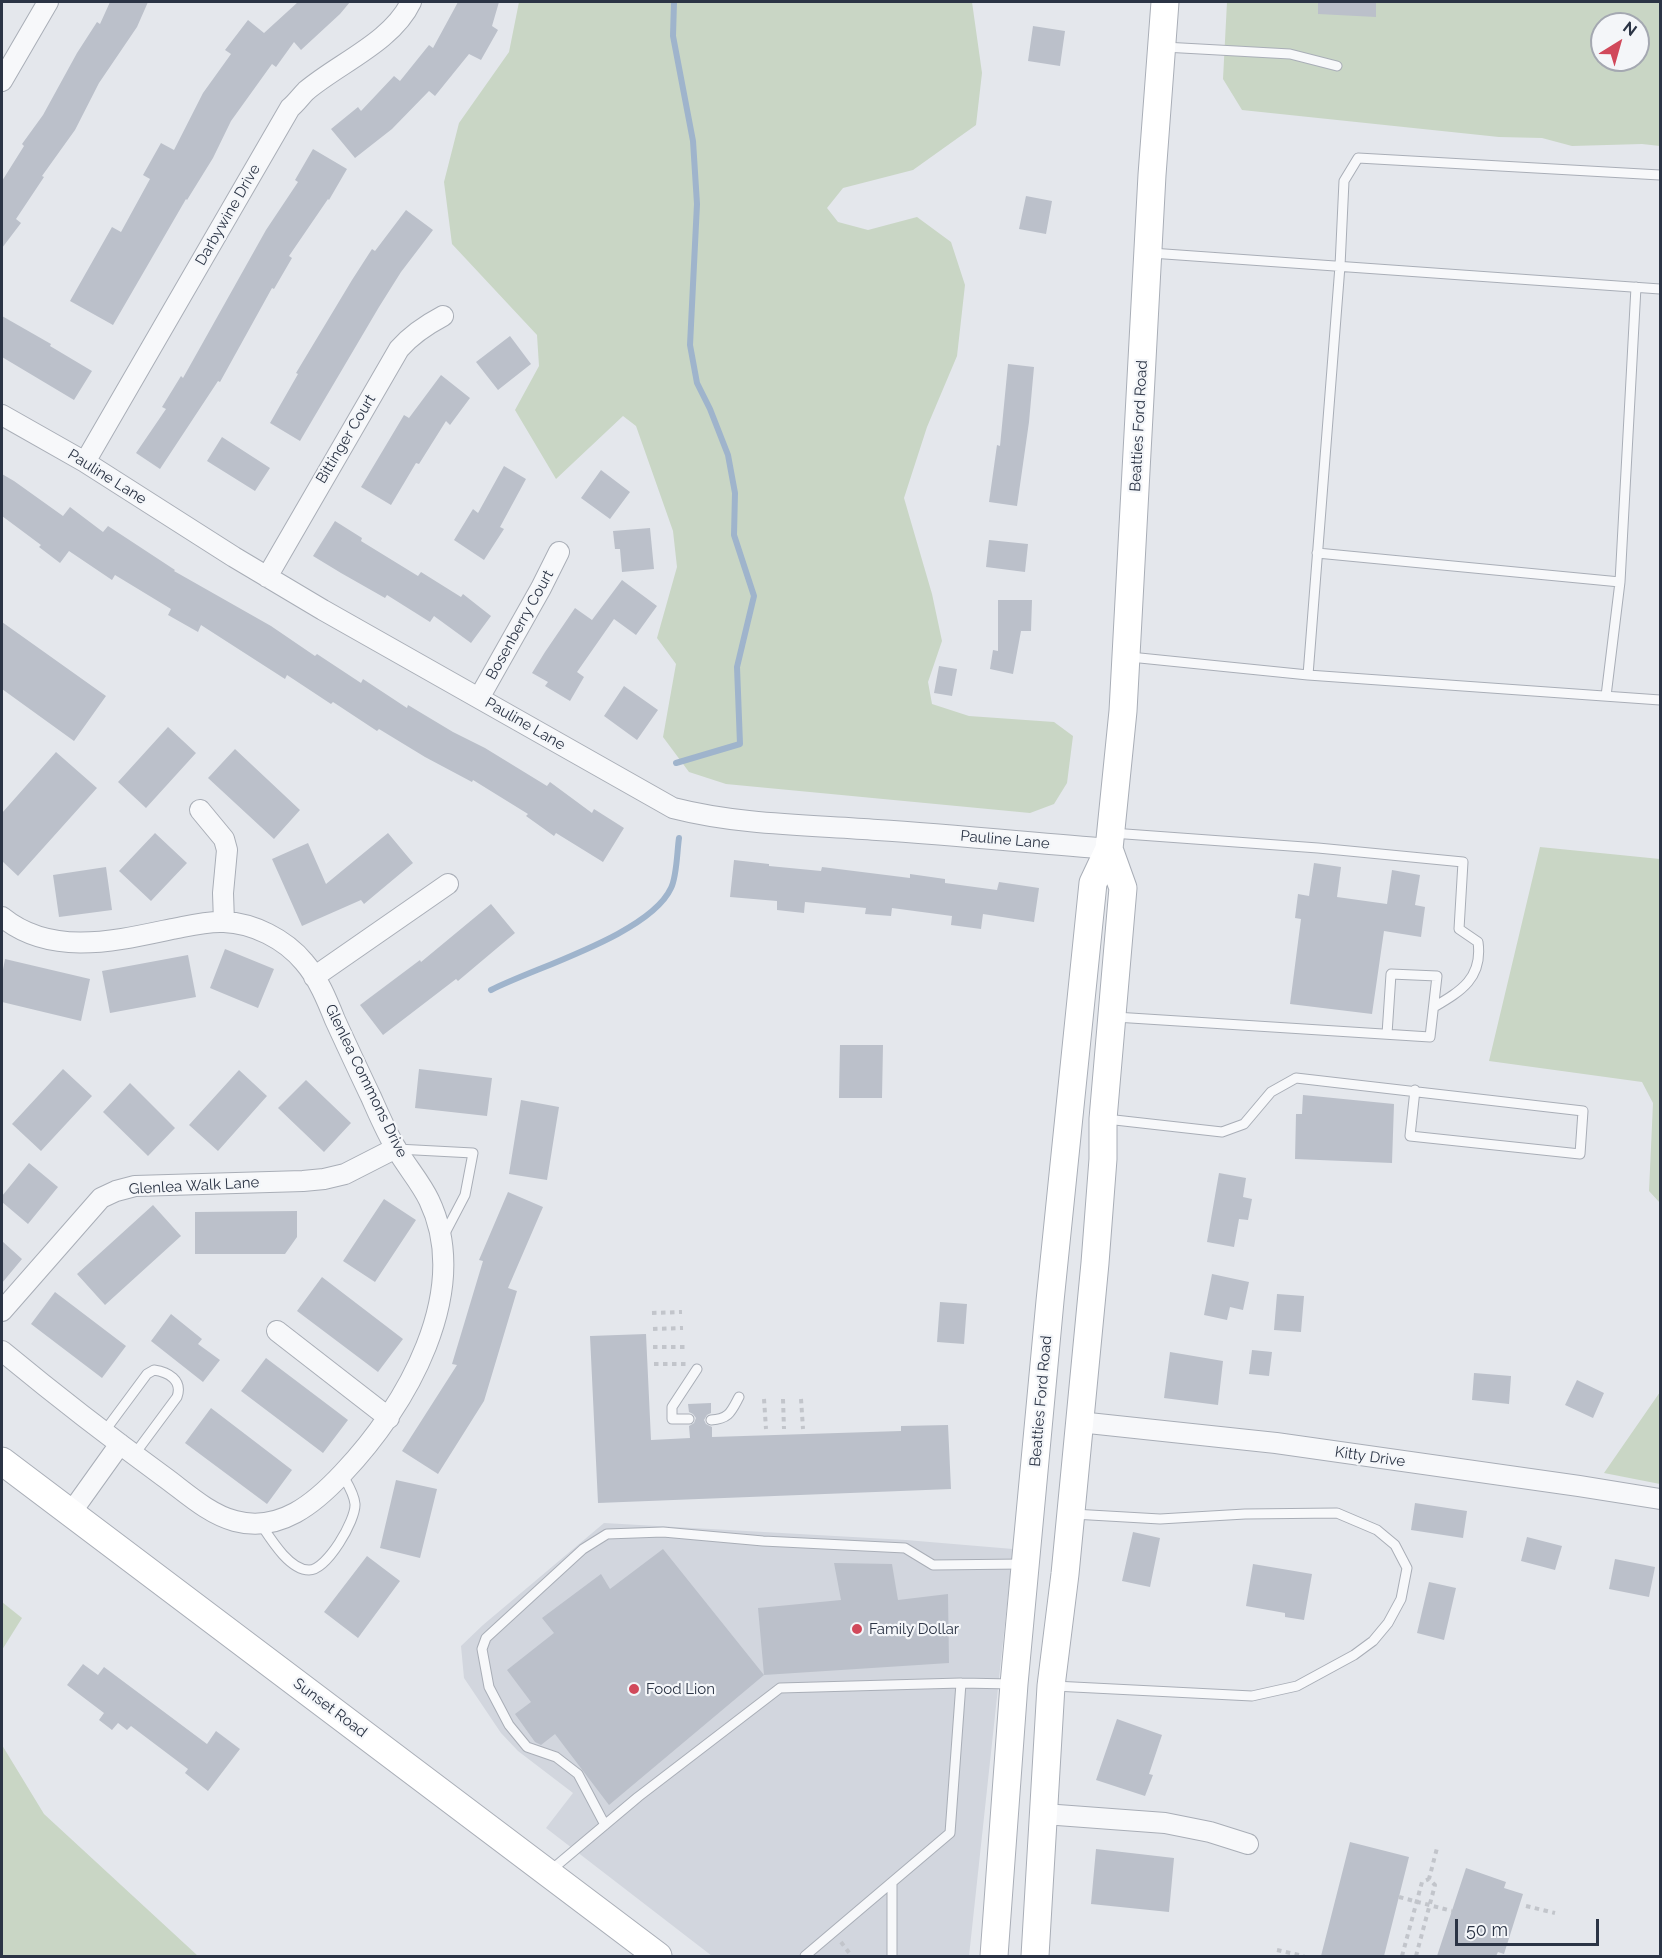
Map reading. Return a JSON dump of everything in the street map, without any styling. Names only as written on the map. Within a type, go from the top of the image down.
[{"type":"main road","name":"Beatties Ford Road","points":[[994,1956],[1014,1684],[1050,1301],[1093,882],[1110,841],[1127,657],[1148,253],[1165,2]]},
{"type":"main road","name":"Beatties Ford Road","points":[[1035,1956],[1051,1686],[1071,1514],[1095,1263],[1103,1159],[1103,1119],[1123,888],[1110,841]]},
{"type":"main road","name":"Sunset Road","points":[[2,1461],[658,1956]]},
{"type":"street","points":[[2,81],[48,2]]},
{"type":"street","name":"Darbywine Drive","points":[[85,462],[291,108],[307,91],[366,49],[397,23],[411,2]]},
{"type":"street","name":"Bittinger Court","points":[[267,577],[399,349],[425,325],[443,316]]},
{"type":"street","name":"Pauline Lane","points":[[2,415],[85,462],[267,577],[673,808],[703,816],[1110,841]]},
{"type":"street","name":"Bosenberry Court","points":[[479,698],[559,552]]},
{"type":"street","points":[[200,810],[224,839],[227,850],[223,893],[224,922]]},
{"type":"street","points":[[314,977],[448,884]]},
{"type":"street","name":"Glenlea Commons Drive","points":[[2,916],[30,934],[53,941],[79,943],[124,939],[203,923],[224,922],[247,926],[270,935],[288,946],[306,963],[325,996],[396,1148],[429,1200],[442,1239],[442,1279],[437,1311],[423,1355],[389,1418],[366,1449],[342,1474],[304,1507],[285,1519],[260,1523],[235,1521],[208,1509],[127,1450],[2,1351]]},
{"type":"street","name":"Glenlea Walk Lane","points":[[2,1311],[101,1198],[116,1191],[135,1186],[324,1179],[345,1174],[396,1148]]},
{"type":"street","points":[[277,1331],[389,1418]]},
{"type":"street","name":"Kitty Drive","points":[[1079,1422],[1276,1443],[1660,1499]]},
{"type":"street","points":[[70,1514],[127,1450]]},
{"type":"street","points":[[1044,1814],[1165,1823],[1210,1832],[1248,1844]]},
{"type":"lane","points":[[1162,47],[1290,54],[1337,66]]},
{"type":"lane","points":[[1308,675],[1340,266],[1344,181],[1358,158],[1660,175]]},
{"type":"lane","points":[[1148,253],[1660,289]]},
{"type":"lane","points":[[1606,696],[1620,582],[1636,287]]},
{"type":"lane","points":[[1317,553],[1620,582]]},
{"type":"lane","points":[[1127,657],[1308,675],[1660,700]]},
{"type":"lane","points":[[1110,841],[1318,848],[1463,862],[1459,929],[1478,942],[1480,959],[1473,975],[1459,993],[1434,1007]]},
{"type":"lane","points":[[1113,1017],[1430,1037],[1437,976],[1391,974],[1387,1034]]},
{"type":"lane","points":[[1103,1119],[1222,1132],[1244,1124],[1271,1092],[1296,1078],[1415,1090],[1583,1111],[1581,1154],[1410,1136],[1415,1090]]},
{"type":"lane","points":[[396,1148],[473,1153],[465,1195],[442,1239]]},
{"type":"lane","points":[[689,1419],[672,1419],[672,1407],[695,1366]]},
{"type":"lane","points":[[104,1432],[147,1374],[154,1370],[165,1371],[175,1379],[179,1391],[177,1397],[127,1450]]},
{"type":"lane","points":[[711,1420],[722,1419],[731,1412],[739,1397]]},
{"type":"lane","points":[[260,1523],[275,1546],[291,1561],[310,1570],[318,1567],[342,1538],[353,1517],[355,1506],[353,1496],[342,1474]]},
{"type":"lane","points":[[1051,1686],[1252,1696],[1297,1686],[1354,1655],[1374,1641],[1388,1623],[1401,1599],[1407,1568],[1395,1545],[1377,1530],[1337,1514],[1245,1514],[1160,1519],[1071,1514]]},
{"type":"lane","points":[[605,1825],[578,1774],[556,1757],[527,1747],[509,1725],[489,1687],[482,1649],[486,1638],[584,1549],[608,1534],[663,1532],[763,1541],[905,1548],[933,1565],[1025,1564]]},
{"type":"lane","points":[[548,1872],[780,1688],[961,1683],[1014,1684]]},
{"type":"lane","points":[[805,1956],[950,1833],[961,1683]]},
{"type":"lane","points":[[892,1883],[892,1956]]},
{"type":"path","points":[[652,1313],[682,1312]]},
{"type":"path","points":[[653,1329],[683,1328]]},
{"type":"path","points":[[653,1347],[686,1347]]},
{"type":"path","points":[[654,1364],[695,1366]]},
{"type":"path","points":[[783,1399],[784,1429]]},
{"type":"path","points":[[801,1399],[803,1429]]},
{"type":"path","points":[[764,1400],[766,1429]]},
{"type":"path","points":[[1429,1879],[1437,1848]]},
{"type":"path","points":[[1402,1956],[1422,1882],[1429,1879]]},
{"type":"path","points":[[1416,1956],[1435,1885],[1429,1879]]},
{"type":"path","points":[[1399,1897],[1452,1911]]},
{"type":"path","points":[[1526,1906],[1555,1913]]},
{"type":"path","points":[[1277,1950],[1304,1956]]},
{"type":"shaded area","points":[[604,1523],[906,1540],[1013,1549],[969,1956],[712,1956],[546,1828],[573,1793],[518,1751],[501,1733],[464,1678],[461,1646]]},
{"type":"green space","points":[[519,2],[972,2],[982,73],[976,125],[913,170],[843,188],[827,208],[838,222],[868,230],[917,217],[951,242],[965,285],[957,356],[927,427],[904,498],[932,594],[942,641],[928,682],[932,704],[969,716],[1054,722],[1073,736],[1067,783],[1054,804],[1030,813],[726,784],[689,772],[663,737],[676,664],[657,638],[677,567],[673,531],[636,426],[623,416],[556,479],[515,410],[539,366],[537,335],[452,244],[444,182],[459,123],[509,52]]},
{"type":"green space","points":[[1227,2],[1660,2],[1660,146],[1642,144],[1572,146],[1542,138],[1499,137],[1242,110],[1223,79]]},
{"type":"green space","points":[[1540,847],[1660,859],[1660,1203],[1649,1191],[1653,1103],[1642,1082],[1489,1061]]},
{"type":"green space","points":[[1660,1392],[1660,1484],[1604,1473]]},
{"type":"green space","points":[[2,1602],[22,1618],[2,1650]]},
{"type":"green space","points":[[2,1745],[44,1814],[198,1956],[2,1956]]},
{"type":"building","points":[[110,2],[148,2],[137,27],[99,83],[75,130],[42,176],[44,177],[16,219],[21,223],[2,248],[2,181],[24,146],[22,144],[43,115],[77,53],[97,22],[100,24]]},
{"type":"building","points":[[298,2],[350,2],[301,50],[294,42],[276,67],[272,64],[231,121],[213,158],[186,199],[113,325],[70,301],[112,227],[121,232],[150,179],[143,175],[161,143],[174,150],[203,93],[231,54],[225,50],[248,20],[264,33]]},
{"type":"building","points":[[458,2],[499,2],[492,26],[498,30],[481,60],[469,54],[435,96],[429,91],[392,129],[355,158],[331,129],[358,107],[361,111],[394,76],[400,81],[429,45],[433,48]]},
{"type":"building","points":[[1318,2],[1376,2],[1376,17],[1318,14]]},
{"type":"building","points":[[1033,26],[1065,31],[1060,66],[1028,61]]},
{"type":"building","points":[[313,149],[347,169],[329,200],[289,256],[292,258],[274,289],[272,288],[220,382],[218,381],[160,469],[136,453],[166,409],[162,407],[181,376],[183,378],[266,230],[298,182],[295,180]]},
{"type":"building","points":[[1026,196],[1052,201],[1046,234],[1019,229]]},
{"type":"building","points":[[406,210],[433,230],[401,272],[300,441],[270,423],[298,374],[296,373],[352,280],[372,249],[375,251]]},
{"type":"building","points":[[2,316],[92,371],[74,400],[2,357]]},
{"type":"building","points":[[510,336],[531,364],[498,390],[476,362]]},
{"type":"building","points":[[1008,364],[1034,367],[1017,506],[989,502],[997,445],[1000,446]]},
{"type":"building","points":[[441,375],[470,398],[450,425],[446,421],[419,464],[416,463],[391,505],[361,487],[404,415],[409,418]]},
{"type":"building","points":[[222,437],[270,468],[255,491],[207,461]]},
{"type":"building","points":[[504,466],[526,479],[500,527],[504,529],[484,560],[454,540],[473,509],[478,513]]},
{"type":"building","points":[[601,470],[630,492],[610,519],[581,498]]},
{"type":"building","points":[[2,474],[63,516],[70,507],[103,532],[108,526],[174,571],[271,626],[315,656],[317,654],[361,683],[363,679],[407,708],[408,705],[547,786],[550,782],[592,813],[594,809],[624,828],[603,862],[556,833],[554,836],[526,816],[528,814],[473,780],[472,782],[425,757],[379,729],[377,731],[287,675],[285,679],[201,625],[198,632],[168,615],[171,609],[115,575],[112,580],[69,551],[60,563],[39,547],[41,545],[2,516]]},
{"type":"building","points":[[335,521],[362,538],[361,541],[418,576],[421,572],[461,597],[463,594],[491,616],[471,643],[434,616],[430,622],[387,595],[385,598],[313,556]]},
{"type":"building","points":[[650,528],[654,569],[622,572],[620,549],[615,549],[613,531]]},
{"type":"building","points":[[989,540],[1028,544],[1025,572],[986,567]]},
{"type":"building","points":[[622,580],[657,606],[636,635],[614,619],[577,672],[584,677],[570,701],[545,686],[548,682],[532,673],[575,608],[592,620]]},
{"type":"building","points":[[998,600],[1032,600],[1031,631],[1021,631],[1013,674],[990,669],[993,650],[998,651]]},
{"type":"building","points":[[2,622],[106,696],[74,741],[2,689]]},
{"type":"building","points":[[939,666],[957,669],[952,696],[934,693]]},
{"type":"building","points":[[624,686],[658,710],[637,740],[604,716]]},
{"type":"building","points":[[168,727],[196,753],[146,808],[118,782]]},
{"type":"building","points":[[235,749],[300,810],[274,839],[208,778]]},
{"type":"building","points":[[56,752],[97,788],[18,876],[2,861],[2,813]]},
{"type":"building","points":[[155,833],[187,863],[151,901],[119,871]]},
{"type":"building","points":[[388,833],[413,863],[364,904],[361,900],[302,926],[272,859],[308,843],[326,884]]},
{"type":"building","points":[[734,860],[821,871],[822,867],[910,878],[910,874],[945,879],[945,883],[997,890],[999,882],[1039,888],[1034,922],[983,914],[981,929],[951,925],[952,916],[892,908],[891,916],[865,914],[866,908],[805,902],[804,913],[777,910],[777,901],[730,897]]},
{"type":"building","points":[[1314,863],[1341,867],[1337,897],[1387,904],[1392,870],[1420,875],[1415,905],[1425,907],[1421,937],[1384,931],[1372,1014],[1290,1004],[1301,919],[1295,918],[1298,894],[1309,896]]},
{"type":"building","points":[[106,867],[112,910],[59,917],[53,875]]},
{"type":"building","points":[[491,904],[515,933],[458,981],[456,979],[383,1035],[360,1005],[420,960],[421,962]]},
{"type":"building","points":[[225,949],[274,969],[258,1008],[210,988]]},
{"type":"building","points":[[188,955],[196,997],[110,1013],[102,971]]},
{"type":"building","points":[[5,959],[90,979],[81,1021],[2,1002],[2,975]]},
{"type":"building","points":[[840,1045],[883,1045],[882,1098],[839,1098]]},
{"type":"building","points":[[63,1069],[92,1096],[41,1151],[12,1124]]},
{"type":"building","points":[[419,1069],[492,1078],[487,1116],[415,1108]]},
{"type":"building","points":[[239,1070],[267,1096],[218,1151],[189,1125]]},
{"type":"building","points":[[306,1080],[351,1123],[324,1152],[278,1108]]},
{"type":"building","points":[[130,1083],[175,1128],[148,1156],[103,1112]]},
{"type":"building","points":[[1303,1095],[1394,1104],[1392,1163],[1295,1159],[1296,1114],[1302,1114]]},
{"type":"building","points":[[521,1100],[559,1107],[547,1180],[509,1174]]},
{"type":"building","points":[[29,1163],[58,1187],[28,1224],[2,1202],[2,1196]]},
{"type":"building","points":[[1219,1173],[1246,1178],[1243,1197],[1252,1199],[1248,1220],[1239,1219],[1234,1247],[1207,1242]]},
{"type":"building","points":[[508,1192],[543,1207],[508,1288],[517,1291],[484,1401],[438,1474],[402,1451],[457,1365],[452,1364],[483,1261],[479,1260]]},
{"type":"building","points":[[384,1199],[416,1220],[375,1282],[343,1261]]},
{"type":"building","points":[[153,1205],[181,1236],[105,1305],[77,1274]]},
{"type":"building","points":[[297,1211],[297,1237],[285,1254],[195,1254],[195,1212]]},
{"type":"building","points":[[2,1241],[22,1259],[2,1283]]},
{"type":"building","points":[[1212,1274],[1249,1282],[1243,1310],[1230,1307],[1227,1320],[1204,1315]]},
{"type":"building","points":[[322,1277],[403,1339],[378,1372],[297,1311]]},
{"type":"building","points":[[55,1292],[126,1346],[102,1378],[31,1324]]},
{"type":"building","points":[[1277,1294],[1304,1296],[1301,1332],[1274,1330]]},
{"type":"building","points":[[940,1302],[967,1304],[964,1344],[937,1342]]},
{"type":"building","points":[[171,1314],[202,1339],[198,1344],[220,1360],[203,1382],[151,1341]]},
{"type":"building","points":[[646,1334],[651,1440],[690,1438],[689,1426],[696,1418],[689,1412],[688,1404],[711,1403],[711,1413],[704,1420],[712,1427],[712,1437],[901,1431],[901,1426],[948,1425],[951,1489],[598,1503],[590,1336]]},
{"type":"building","points":[[1252,1350],[1272,1352],[1269,1376],[1249,1374]]},
{"type":"building","points":[[1170,1352],[1223,1361],[1218,1405],[1164,1398]]},
{"type":"building","points":[[266,1358],[348,1420],[323,1453],[241,1391]]},
{"type":"building","points":[[1474,1373],[1511,1376],[1509,1404],[1472,1400]]},
{"type":"building","points":[[1577,1380],[1604,1393],[1593,1418],[1565,1405]]},
{"type":"building","points":[[211,1408],[292,1470],[267,1504],[185,1443]]},
{"type":"building","points":[[396,1480],[437,1489],[420,1558],[380,1548]]},
{"type":"building","points":[[1415,1503],[1467,1511],[1463,1538],[1411,1530]]},
{"type":"building","points":[[1133,1532],[1160,1538],[1150,1587],[1122,1581]]},
{"type":"building","points":[[1527,1537],[1562,1546],[1555,1570],[1521,1561]]},
{"type":"building","name":"Food Lion","points":[[663,1549],[764,1675],[609,1805],[555,1734],[541,1745],[535,1742],[515,1714],[531,1702],[507,1670],[554,1633],[542,1618],[601,1574],[610,1589]]},
{"type":"building","points":[[367,1556],[400,1581],[358,1638],[324,1612]]},
{"type":"building","points":[[1615,1559],[1655,1567],[1649,1597],[1609,1589]]},
{"type":"building","points":[[834,1563],[892,1564],[898,1600],[948,1594],[949,1663],[764,1675],[758,1608],[841,1600]]},
{"type":"building","points":[[1253,1564],[1312,1574],[1304,1620],[1285,1617],[1285,1613],[1246,1606]]},
{"type":"building","points":[[1429,1582],[1456,1588],[1444,1640],[1417,1633]]},
{"type":"building","points":[[83,1664],[98,1675],[104,1667],[207,1744],[216,1731],[240,1749],[208,1791],[185,1773],[188,1769],[131,1726],[127,1730],[118,1723],[112,1730],[99,1720],[104,1713],[67,1685]]},
{"type":"building","points":[[1117,1719],[1162,1735],[1149,1774],[1153,1775],[1145,1796],[1096,1780]]},
{"type":"building","points":[[1350,1842],[1409,1857],[1384,1956],[1321,1956]]},
{"type":"building","points":[[1096,1849],[1174,1858],[1169,1912],[1091,1904]]},
{"type":"building","points":[[1466,1868],[1506,1882],[1504,1888],[1523,1894],[1504,1954],[1498,1952],[1496,1956],[1437,1956]]},
{"type":"waterway","points":[[674,2],[673,36],[693,141],[697,204],[690,345],[697,383],[728,455],[735,493],[734,535],[754,596],[737,667],[740,744],[676,763]]},
{"type":"waterway","points":[[491,990],[590,948],[640,920],[659,905],[673,883],[679,838]]},
{"type":"place","name":"Family Dollar","points":[[857,1629]]},
{"type":"place","name":"Food Lion","points":[[634,1689]]}]
